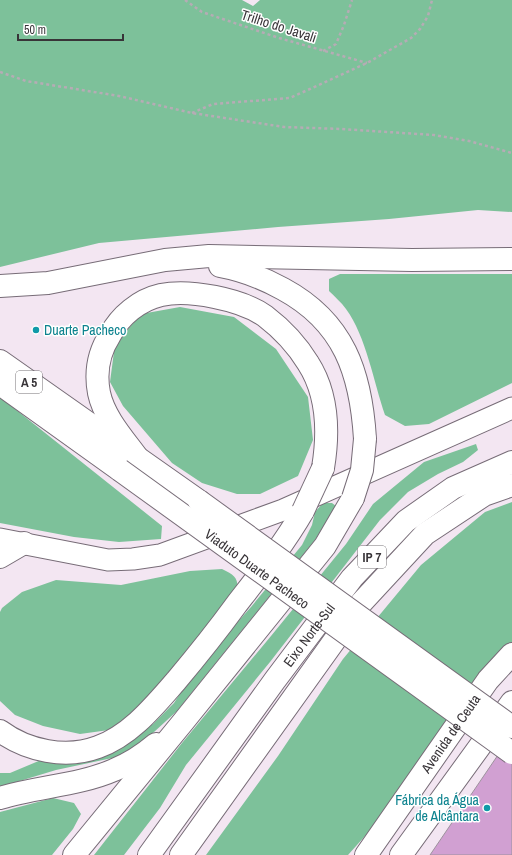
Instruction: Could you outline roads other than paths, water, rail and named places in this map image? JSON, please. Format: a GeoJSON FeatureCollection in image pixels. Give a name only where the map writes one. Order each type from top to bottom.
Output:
{"type":"FeatureCollection","features":[{"type":"Feature","properties":{"kind":"highway"},"geometry":{"type":"LineString","coordinates":[[0,286],[48,283],[137,265],[209,256],[512,259]]}},
{"type":"Feature","properties":{"kind":"highway"},"geometry":{"type":"LineString","coordinates":[[74,855],[325,546],[353,498],[362,470],[365,439],[364,418],[358,384],[343,345],[334,330],[324,318],[308,304],[272,283],[234,268],[194,264],[137,265]]}},
{"type":"Feature","properties":{"kind":"highway"},"geometry":{"type":"LineString","coordinates":[[0,732],[23,745],[39,750],[78,752],[97,748],[116,739],[142,718],[191,663],[285,541],[303,511],[322,468],[327,434],[326,415],[323,396],[308,363],[296,346],[281,330],[264,316],[244,305],[223,299],[182,293],[160,295],[127,312],[114,327],[105,343],[99,358],[97,374],[99,393],[104,408],[137,466]]}},
{"type":"Feature","properties":{"kind":"highway","name":"Viaduto Duarte Pacheco"},"geometry":{"type":"LineString","coordinates":[[0,361],[58,403],[137,466],[512,753]]}},
{"type":"Feature","properties":{"kind":"highway","name":"Viaduto Duarte Pacheco"},"geometry":{"type":"LineString","coordinates":[[1,384],[137,466],[512,727]]}},
{"type":"Feature","properties":{"kind":"highway","name":"Eixo Norte-Sul"},"geometry":{"type":"LineString","coordinates":[[149,855],[270,687],[352,578],[406,521],[453,488],[512,462]]}},
{"type":"Feature","properties":{"kind":"highway","name":"Eixo Norte-Sul"},"geometry":{"type":"LineString","coordinates":[[181,855],[367,596],[425,534],[484,495],[512,485]]}},
{"type":"Feature","properties":{"kind":"highway"},"geometry":{"type":"LineString","coordinates":[[0,556],[24,543]]}},
{"type":"Feature","properties":{"kind":"highway","name":"Avenida de Ceuta"},"geometry":{"type":"LineString","coordinates":[[366,855],[488,680],[512,654]]}},
{"type":"Feature","properties":{"kind":"highway"},"geometry":{"type":"LineString","coordinates":[[401,855],[512,702]]}},
{"type":"Feature","properties":{"kind":"highway"},"geometry":{"type":"LineString","coordinates":[[0,798],[94,777],[114,770],[143,754],[183,722]]}},
{"type":"Feature","properties":{"kind":"main road"},"geometry":{"type":"LineString","coordinates":[[0,539],[108,560],[133,559],[160,555],[283,510],[512,408]]}},
{"type":"Feature","properties":{"kind":"place","name":"Duarte Pacheco"},"geometry":{"type":"Point","coordinates":[36,330]}},
{"type":"Feature","properties":{"kind":"place","name":"Fábrica da Água de Alcântara"},"geometry":{"type":"Point","coordinates":[487,808]}}]}
